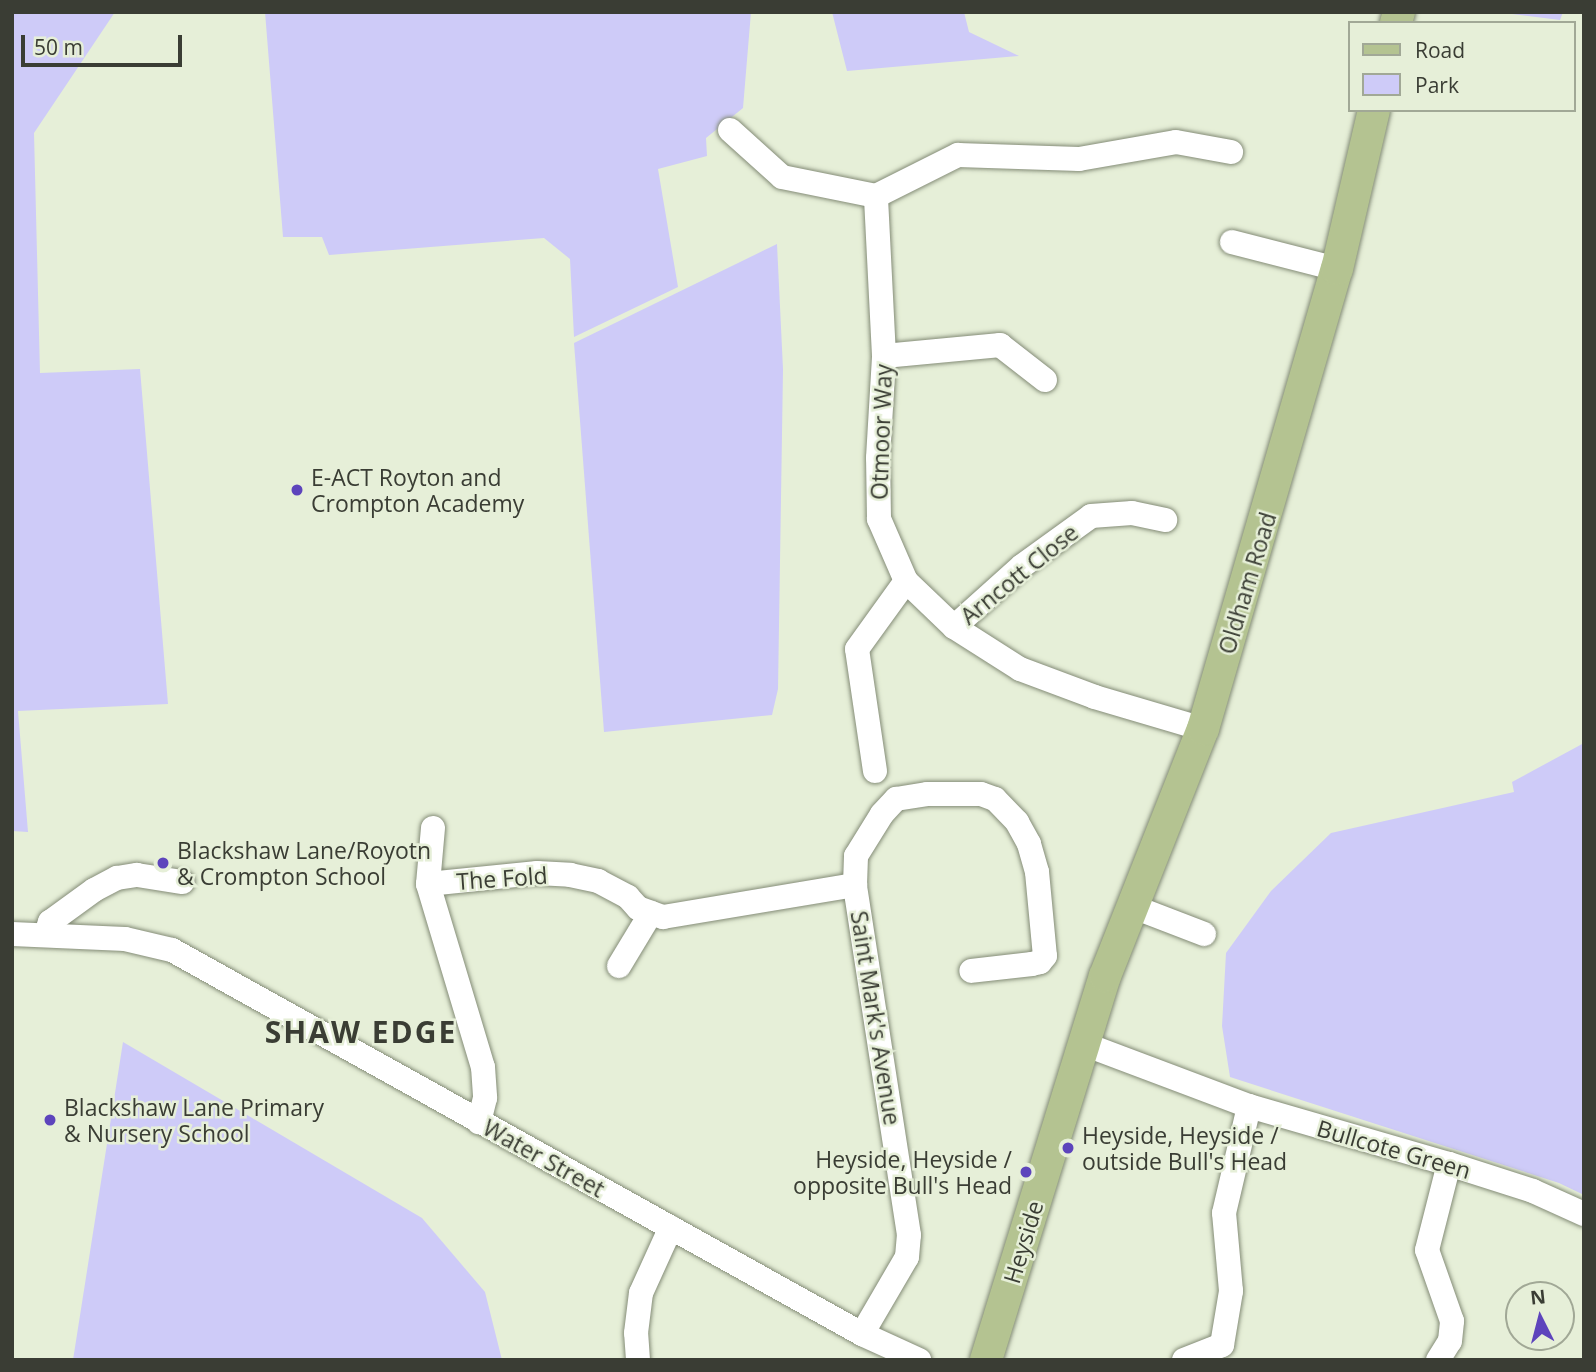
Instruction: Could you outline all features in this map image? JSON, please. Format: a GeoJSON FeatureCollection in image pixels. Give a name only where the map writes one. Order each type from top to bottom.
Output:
{"type":"FeatureCollection","features":[{"type":"Feature","properties":{"kind":"main road","name":"Oldham Road"},"geometry":{"type":"LineString","coordinates":[[1084,1044],[1105,976],[1203,729],[1337,268],[1374,112]]}},
{"type":"Feature","properties":{"kind":"main road","name":"Heyside"},"geometry":{"type":"LineString","coordinates":[[986,1360],[1084,1044]]}},
{"type":"Feature","properties":{"kind":"street"},"geometry":{"type":"LineString","coordinates":[[730,130],[782,177],[876,196],[958,155],[1079,159],[1176,142],[1231,152]]}},
{"type":"Feature","properties":{"kind":"street","name":"Otmoor Way"},"geometry":{"type":"LineString","coordinates":[[876,196],[884,356],[878,458],[879,519],[906,581],[954,627],[1020,669],[1095,697],[1203,729]]}},
{"type":"Feature","properties":{"kind":"street"},"geometry":{"type":"LineString","coordinates":[[1232,242],[1337,268]]}},
{"type":"Feature","properties":{"kind":"street"},"geometry":{"type":"LineString","coordinates":[[884,356],[1000,345],[1045,380]]}},
{"type":"Feature","properties":{"kind":"street","name":"Arncott Close"},"geometry":{"type":"LineString","coordinates":[[954,627],[1022,566],[1091,516],[1132,513],[1165,520]]}},
{"type":"Feature","properties":{"kind":"street"},"geometry":{"type":"LineString","coordinates":[[875,771],[857,649],[906,581]]}},
{"type":"Feature","properties":{"kind":"street","name":"Saint Mark's Avenue"},"geometry":{"type":"LineString","coordinates":[[862,1334],[907,1257],[909,1235],[855,885],[856,856],[882,814],[896,799],[967,792],[995,799],[1017,822],[1029,844],[1037,872],[1045,956],[1040,962],[1032,964],[971,971]]}},
{"type":"Feature","properties":{"kind":"street","name":"The Fold"},"geometry":{"type":"LineString","coordinates":[[433,828],[428,884],[537,873],[570,875],[598,881],[628,897],[638,908],[657,915]]}},
{"type":"Feature","properties":{"kind":"street"},"geometry":{"type":"LineString","coordinates":[[46,934],[50,922],[94,890],[117,878],[136,875],[182,882]]}},
{"type":"Feature","properties":{"kind":"street"},"geometry":{"type":"LineString","coordinates":[[428,884],[483,1066],[485,1098],[479,1122]]}},
{"type":"Feature","properties":{"kind":"street"},"geometry":{"type":"LineString","coordinates":[[619,967],[657,915],[855,885]]}},
{"type":"Feature","properties":{"kind":"street"},"geometry":{"type":"LineString","coordinates":[[1134,907],[1204,934]]}},
{"type":"Feature","properties":{"kind":"street","name":"Water Street"},"geometry":{"type":"LineString","coordinates":[[12,934],[125,939],[172,950],[862,1334],[919,1360]]}},
{"type":"Feature","properties":{"kind":"street","name":"Bullcote Green"},"geometry":{"type":"LineString","coordinates":[[1084,1044],[1249,1106],[1450,1164],[1533,1191],[1584,1214]]}},
{"type":"Feature","properties":{"kind":"street"},"geometry":{"type":"LineString","coordinates":[[1184,1360],[1227,1352],[1231,1291],[1224,1213],[1249,1106]]}},
{"type":"Feature","properties":{"kind":"street"},"geometry":{"type":"LineString","coordinates":[[1438,1360],[1450,1340],[1452,1321],[1427,1250],[1450,1164]]}},
{"type":"Feature","properties":{"kind":"street"},"geometry":{"type":"LineString","coordinates":[[638,1360],[636,1333],[640,1293],[671,1227]]}},
{"type":"Feature","properties":{"kind":"green space"},"geometry":{"type":"Polygon","coordinates":[[[12,12],[115,12],[34,133],[40,373],[140,369],[168,704],[18,711],[28,832],[12,831],[12,12]]]}},
{"type":"Feature","properties":{"kind":"green space"},"geometry":{"type":"Polygon","coordinates":[[[265,12],[751,12],[743,108],[706,138],[707,156],[658,169],[678,287],[574,337],[570,259],[544,238],[329,255],[322,237],[283,237],[265,12]]]}},
{"type":"Feature","properties":{"kind":"green space"},"geometry":{"type":"Polygon","coordinates":[[[832,12],[964,12],[969,32],[1019,56],[847,71],[832,12]]]}},
{"type":"Feature","properties":{"kind":"green space"},"geometry":{"type":"Polygon","coordinates":[[[1496,12],[1563,12],[1560,20],[1496,12]]]}},
{"type":"Feature","properties":{"kind":"green space"},"geometry":{"type":"Polygon","coordinates":[[[777,244],[783,369],[778,689],[772,715],[604,732],[574,343],[777,244]]]}},
{"type":"Feature","properties":{"kind":"green space"},"geometry":{"type":"Polygon","coordinates":[[[1584,743],[1584,1195],[1559,1183],[1230,1077],[1222,1026],[1226,953],[1271,891],[1331,833],[1514,792],[1512,782],[1584,743]]]}},
{"type":"Feature","properties":{"kind":"green space"},"geometry":{"type":"Polygon","coordinates":[[[123,1042],[422,1218],[485,1292],[502,1360],[73,1360],[123,1042]]]}},
{"type":"Feature","properties":{"kind":"place","name":"E-ACT Royton and Crompton Academy"},"geometry":{"type":"Point","coordinates":[297,490]}},
{"type":"Feature","properties":{"kind":"place","name":"Blackshaw Lane/Royotn & Crompton School"},"geometry":{"type":"Point","coordinates":[163,863]}},
{"type":"Feature","properties":{"kind":"place","name":"Blackshaw Lane Primary & Nursery School"},"geometry":{"type":"Point","coordinates":[50,1120]}},
{"type":"Feature","properties":{"kind":"place","name":"Heyside, Heyside / outside Bull's Head"},"geometry":{"type":"Point","coordinates":[1068,1148]}},
{"type":"Feature","properties":{"kind":"place","name":"Heyside, Heyside / opposite Bull's Head"},"geometry":{"type":"Point","coordinates":[1026,1172]}},
{"type":"Feature","properties":{"kind":"district","name":"SHAW EDGE"},"geometry":{"type":"Point","coordinates":[361,1032]}}]}
